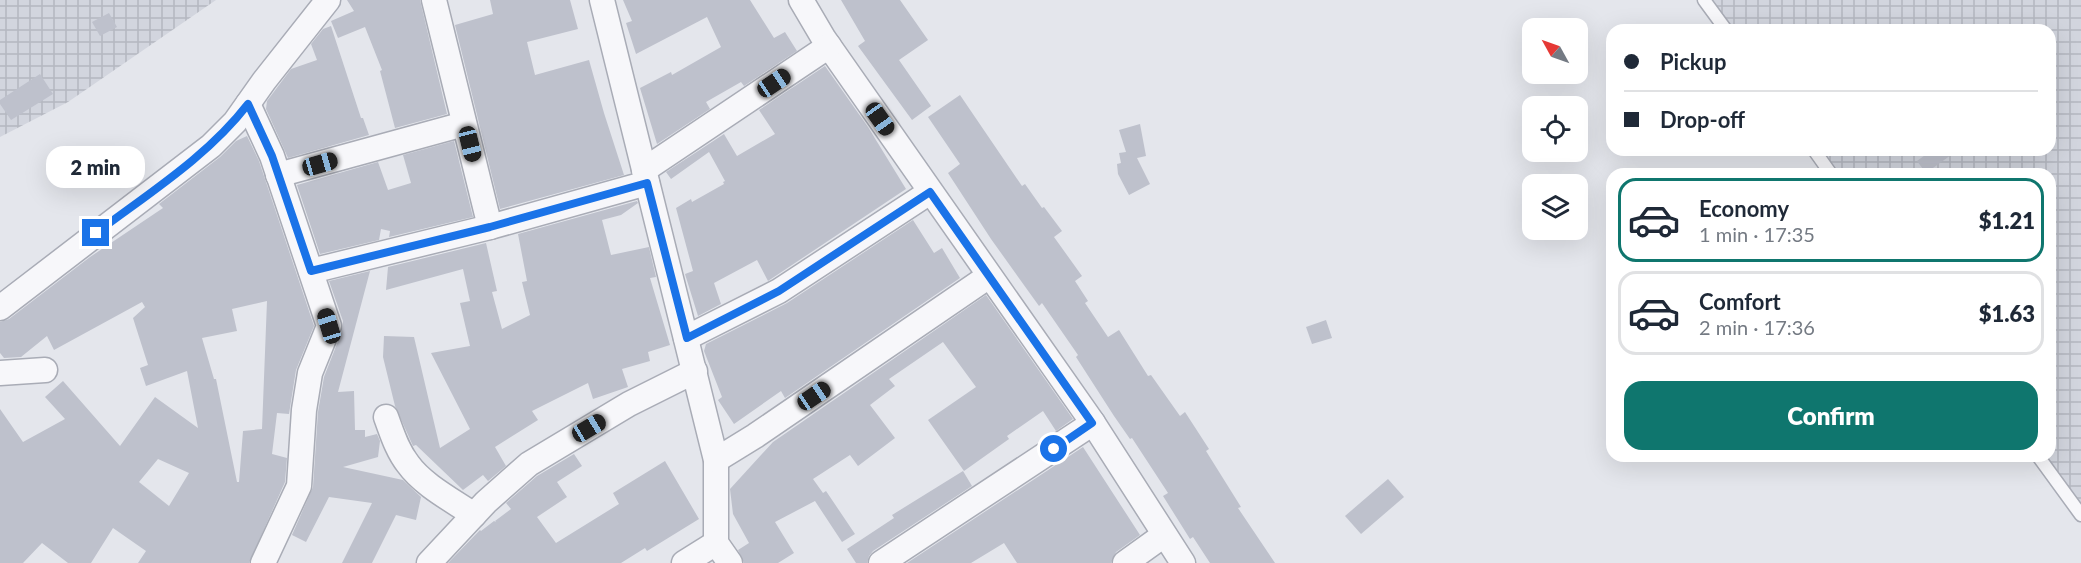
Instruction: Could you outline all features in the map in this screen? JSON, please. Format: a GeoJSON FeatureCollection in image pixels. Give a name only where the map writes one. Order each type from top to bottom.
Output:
{"type":"FeatureCollection","features":[{"type":"Feature","properties":{"kind":"street"},"geometry":{"type":"LineString","coordinates":[[0,308],[211,146],[235,122],[328,0]]}},
{"type":"Feature","properties":{"kind":"street"},"geometry":{"type":"LineString","coordinates":[[434,0],[490,227]]}},
{"type":"Feature","properties":{"kind":"street"},"geometry":{"type":"LineString","coordinates":[[602,0],[716,460],[716,543],[730,563]]}},
{"type":"Feature","properties":{"kind":"street"},"geometry":{"type":"LineString","coordinates":[[801,0],[930,192],[1092,423],[1183,563]]}},
{"type":"Feature","properties":{"kind":"street"},"geometry":{"type":"LineString","coordinates":[[311,271],[490,227],[645,177],[830,46]]}},
{"type":"Feature","properties":{"kind":"street"},"geometry":{"type":"LineString","coordinates":[[248,104],[272,156],[329,326],[310,373],[304,410],[300,486],[263,563]]}},
{"type":"Feature","properties":{"kind":"street"},"geometry":{"type":"LineString","coordinates":[[278,175],[464,124]]}},
{"type":"Feature","properties":{"kind":"street"},"geometry":{"type":"LineString","coordinates":[[687,338],[779,291],[930,192]]}},
{"type":"Feature","properties":{"kind":"street"},"geometry":{"type":"LineString","coordinates":[[716,460],[755,436],[989,276]]}},
{"type":"Feature","properties":{"kind":"street"},"geometry":{"type":"LineString","coordinates":[[0,373],[45,370]]}},
{"type":"Feature","properties":{"kind":"street"},"geometry":{"type":"LineString","coordinates":[[429,563],[474,515],[529,464],[629,404],[695,371]]}},
{"type":"Feature","properties":{"kind":"street"},"geometry":{"type":"LineString","coordinates":[[386,417],[395,442],[408,465],[428,484],[474,515]]}},
{"type":"Feature","properties":{"kind":"street"},"geometry":{"type":"LineString","coordinates":[[880,563],[1092,423]]}},
{"type":"Feature","properties":{"kind":"street"},"geometry":{"type":"LineString","coordinates":[[1125,563],[1164,535]]}},
{"type":"Feature","properties":{"kind":"street"},"geometry":{"type":"LineString","coordinates":[[684,563],[716,543]]}},
{"type":"Feature","properties":{"kind":"lane"},"geometry":{"type":"LineString","coordinates":[[1704,0],[1722,24]]}},
{"type":"Feature","properties":{"kind":"lane"},"geometry":{"type":"LineString","coordinates":[[2042,462],[2081,515]]}},
{"type":"Feature","properties":{"kind":"shaded area"},"geometry":{"type":"Polygon","coordinates":[[[0,0],[216,0],[68,102],[0,137],[0,0]]]}},
{"type":"Feature","properties":{"kind":"shaded area"},"geometry":{"type":"Polygon","coordinates":[[[1705,0],[2081,0],[2081,513],[2043,462],[2056,462],[2056,168],[1824,168],[1814,156],[2056,156],[2056,24],[1717,24],[1705,0]]]}},
{"type":"Feature","properties":{"kind":"building"},"geometry":{"type":"Polygon","coordinates":[[[347,0],[420,0],[447,114],[395,128],[380,71],[382,70],[365,27],[338,38],[331,21],[354,11],[347,0]]]}},
{"type":"Feature","properties":{"kind":"building"},"geometry":{"type":"Polygon","coordinates":[[[490,0],[570,0],[578,29],[527,42],[535,75],[589,60],[624,175],[500,209],[455,25],[493,14],[490,0]]]}},
{"type":"Feature","properties":{"kind":"building"},"geometry":{"type":"Polygon","coordinates":[[[623,0],[750,0],[774,38],[785,32],[797,51],[744,86],[741,82],[706,102],[710,109],[657,144],[640,88],[671,72],[672,75],[721,47],[707,17],[636,54],[626,23],[632,21],[623,0]]]}},
{"type":"Feature","properties":{"kind":"building"},"geometry":{"type":"Polygon","coordinates":[[[841,0],[900,0],[928,40],[899,60],[931,106],[912,120],[858,46],[865,41],[841,0]]]}},
{"type":"Feature","properties":{"kind":"building"},"geometry":{"type":"Polygon","coordinates":[[[109,13],[117,27],[100,36],[92,22],[109,13]]]}},
{"type":"Feature","properties":{"kind":"building"},"geometry":{"type":"Polygon","coordinates":[[[331,26],[361,118],[363,118],[369,135],[288,158],[266,109],[267,101],[291,69],[317,60],[311,44],[323,29],[331,26]]]}},
{"type":"Feature","properties":{"kind":"building"},"geometry":{"type":"Polygon","coordinates":[[[825,66],[868,127],[906,189],[768,281],[757,260],[714,283],[721,304],[698,316],[685,274],[693,271],[676,208],[691,199],[692,202],[724,184],[725,181],[709,152],[671,179],[666,172],[724,134],[737,156],[775,134],[759,110],[825,66]]]}},
{"type":"Feature","properties":{"kind":"building"},"geometry":{"type":"Polygon","coordinates":[[[40,74],[53,94],[11,120],[0,104],[0,100],[40,74]]]}},
{"type":"Feature","properties":{"kind":"building"},"geometry":{"type":"Polygon","coordinates":[[[960,95],[1022,186],[1025,184],[1062,231],[1054,237],[1082,276],[1075,281],[1088,301],[1085,303],[1108,337],[1119,330],[1148,376],[1151,375],[1180,416],[1185,412],[1209,449],[1206,451],[1241,507],[1238,508],[1275,563],[1210,563],[1193,537],[1190,539],[1163,496],[1168,493],[1132,438],[1130,439],[1114,416],[1076,357],[1078,355],[1042,303],[1039,306],[991,239],[948,173],[960,164],[928,117],[960,95]]]}},
{"type":"Feature","properties":{"kind":"building"},"geometry":{"type":"Polygon","coordinates":[[[1140,124],[1146,156],[1137,158],[1150,184],[1129,195],[1118,174],[1117,164],[1121,163],[1119,153],[1126,152],[1119,130],[1140,124]]]}},
{"type":"Feature","properties":{"kind":"building"},"geometry":{"type":"Polygon","coordinates":[[[247,136],[259,161],[314,326],[296,370],[289,414],[277,413],[272,454],[287,458],[285,482],[249,563],[138,563],[146,551],[113,528],[91,563],[68,563],[42,543],[23,563],[0,563],[0,409],[23,442],[65,419],[45,397],[63,381],[120,446],[155,397],[198,428],[187,371],[146,386],[140,368],[148,365],[133,318],[145,307],[142,302],[54,350],[47,336],[21,357],[4,358],[0,353],[0,322],[9,319],[90,257],[163,208],[159,204],[220,157],[236,141],[247,136]],[[267,301],[232,309],[237,331],[202,338],[214,379],[216,379],[237,482],[239,482],[243,431],[262,429],[267,301]],[[158,459],[139,482],[169,506],[189,473],[158,459]]]}},
{"type":"Feature","properties":{"kind":"building"},"geometry":{"type":"Polygon","coordinates":[[[454,141],[473,217],[389,237],[390,231],[381,229],[379,240],[320,254],[297,185],[378,162],[388,190],[411,183],[403,155],[454,141]]]}},
{"type":"Feature","properties":{"kind":"building"},"geometry":{"type":"Polygon","coordinates":[[[1924,156],[1950,156],[1933,168],[1922,168],[1917,161],[1924,156]]]}},
{"type":"Feature","properties":{"kind":"building"},"geometry":{"type":"Polygon","coordinates":[[[637,201],[638,203],[621,215],[602,220],[611,255],[649,247],[656,277],[650,278],[670,345],[648,352],[650,361],[622,369],[628,387],[593,399],[588,383],[532,411],[538,420],[495,447],[506,466],[488,481],[483,475],[463,490],[416,445],[413,446],[395,406],[383,357],[384,336],[414,337],[440,448],[470,429],[431,353],[470,346],[460,303],[470,301],[463,269],[386,290],[388,267],[486,243],[497,291],[492,292],[502,329],[530,315],[522,282],[527,281],[518,234],[637,201]]]}},
{"type":"Feature","properties":{"kind":"building"},"geometry":{"type":"Polygon","coordinates":[[[913,220],[934,253],[942,248],[960,278],[785,398],[781,391],[734,424],[718,400],[722,397],[704,351],[706,344],[787,303],[913,220]]]}},
{"type":"Feature","properties":{"kind":"building"},"geometry":{"type":"Polygon","coordinates":[[[370,271],[338,392],[354,391],[355,430],[365,430],[365,437],[377,434],[380,441],[378,457],[343,467],[403,480],[421,497],[416,520],[396,515],[372,563],[342,563],[372,503],[329,497],[306,542],[292,535],[313,487],[318,412],[324,377],[342,331],[343,321],[329,281],[370,271]]]}},
{"type":"Feature","properties":{"kind":"building"},"geometry":{"type":"Polygon","coordinates":[[[986,295],[1073,419],[1056,431],[1043,411],[1007,436],[1009,439],[964,471],[928,420],[976,387],[943,342],[889,379],[895,386],[870,405],[895,438],[858,466],[850,455],[813,479],[823,493],[826,491],[855,534],[842,542],[815,501],[775,522],[794,553],[778,563],[744,563],[738,550],[749,543],[733,514],[730,489],[773,442],[986,295]]]}},
{"type":"Feature","properties":{"kind":"building"},"geometry":{"type":"Polygon","coordinates":[[[1326,320],[1332,338],[1312,344],[1306,327],[1326,320]]]}},
{"type":"Feature","properties":{"kind":"building"},"geometry":{"type":"Polygon","coordinates":[[[1083,447],[1140,535],[1116,552],[1111,563],[1017,563],[1004,543],[971,563],[907,563],[1083,447]]]}},
{"type":"Feature","properties":{"kind":"building"},"geometry":{"type":"Polygon","coordinates":[[[574,454],[582,466],[557,482],[567,497],[537,517],[556,543],[619,504],[613,493],[665,461],[699,519],[647,551],[645,548],[621,563],[448,563],[480,530],[496,522],[511,509],[506,503],[537,476],[574,454]]]}},
{"type":"Feature","properties":{"kind":"building"},"geometry":{"type":"Polygon","coordinates":[[[963,471],[972,486],[873,551],[867,563],[856,563],[847,549],[894,518],[892,515],[963,471]]]}},
{"type":"Feature","properties":{"kind":"building"},"geometry":{"type":"Polygon","coordinates":[[[1388,479],[1404,497],[1361,534],[1345,516],[1388,479]]]}},
{"type":"Feature","properties":{"kind":"route"},"geometry":{"type":"LineString","coordinates":[[96,233],[211,146],[235,122],[248,104],[272,156],[311,271],[490,227],[647,183],[687,338],[779,291],[930,192],[1092,423],[1054,449]]}}]}
